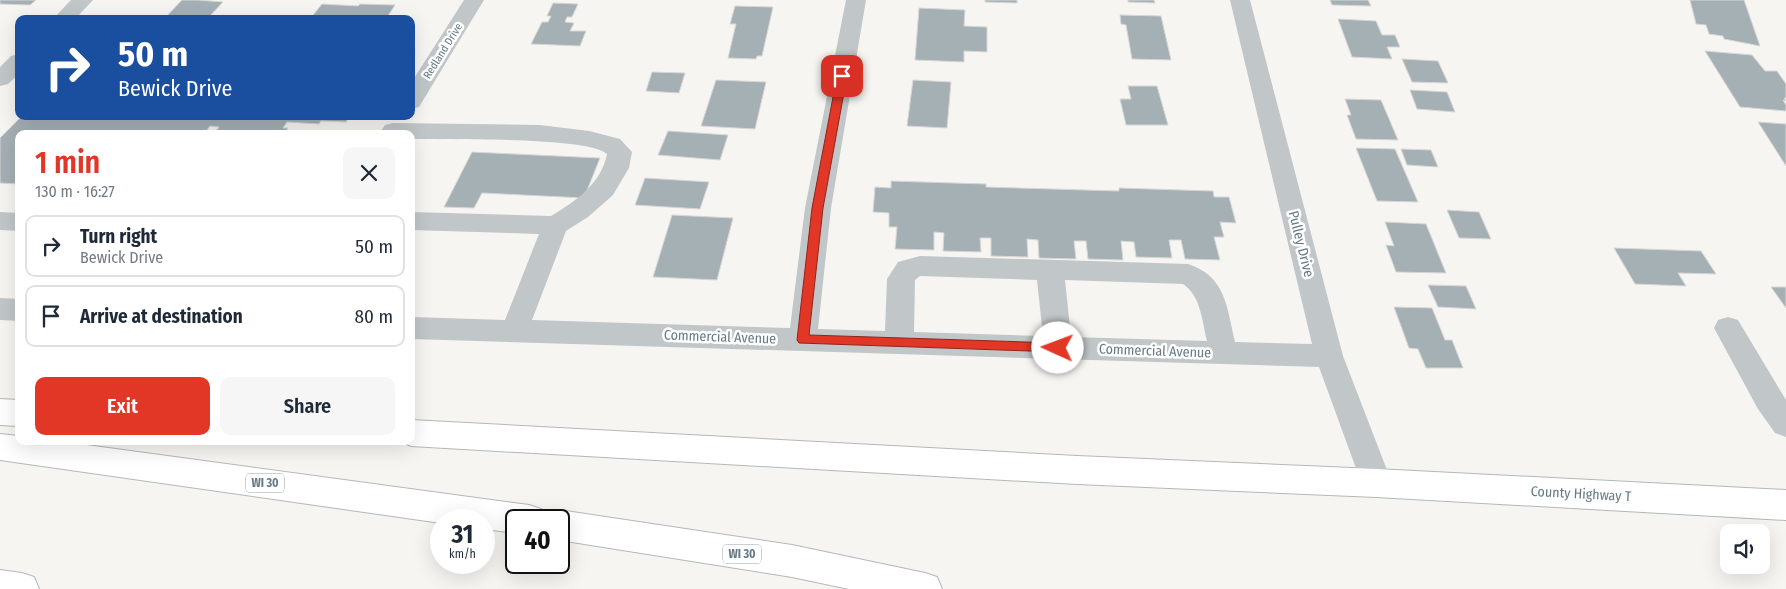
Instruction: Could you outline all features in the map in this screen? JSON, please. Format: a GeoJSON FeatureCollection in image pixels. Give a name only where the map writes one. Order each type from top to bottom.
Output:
{"type":"FeatureCollection","features":[{"type":"Feature","properties":{"kind":"main road"},"geometry":{"type":"LineString","coordinates":[[0,412],[15,413]]}},
{"type":"Feature","properties":{"kind":"main road","name":"County Highway T"},"geometry":{"type":"LineString","coordinates":[[415,433],[1067,469],[1786,505]]}},
{"type":"Feature","properties":{"kind":"main road","name":"WI 30"},"geometry":{"type":"LineString","coordinates":[[0,447],[505,517]]}},
{"type":"Feature","properties":{"kind":"main road","name":"WI 30"},"geometry":{"type":"LineString","coordinates":[[570,527],[792,562],[925,589]]}},
{"type":"Feature","properties":{"kind":"main road"},"geometry":{"type":"LineString","coordinates":[[0,586],[22,589]]}},
{"type":"Feature","properties":{"kind":"street"},"geometry":{"type":"LineString","coordinates":[[67,15],[83,0]]}},
{"type":"Feature","properties":{"kind":"street","name":"Redland Drive"},"geometry":{"type":"LineString","coordinates":[[415,96],[474,0]]}},
{"type":"Feature","properties":{"kind":"street"},"geometry":{"type":"LineString","coordinates":[[803,340],[818,208],[856,0]]}},
{"type":"Feature","properties":{"kind":"street","name":"Pulley Drive"},"geometry":{"type":"LineString","coordinates":[[1240,0],[1330,356],[1376,483]]}},
{"type":"Feature","properties":{"kind":"street"},"geometry":{"type":"LineString","coordinates":[[0,79],[15,65]]}},
{"type":"Feature","properties":{"kind":"street"},"geometry":{"type":"LineString","coordinates":[[396,127],[540,133],[589,139],[612,145],[620,152],[618,168],[604,189],[579,211],[555,225],[415,221]]}},
{"type":"Feature","properties":{"kind":"street"},"geometry":{"type":"LineString","coordinates":[[0,221],[15,222]]}},
{"type":"Feature","properties":{"kind":"street"},"geometry":{"type":"LineString","coordinates":[[514,332],[555,225]]}},
{"type":"Feature","properties":{"kind":"street"},"geometry":{"type":"LineString","coordinates":[[900,343],[901,279],[908,269],[920,266],[1188,274],[1201,282],[1209,293],[1224,353]]}},
{"type":"Feature","properties":{"kind":"street"},"geometry":{"type":"LineString","coordinates":[[1050,270],[1058,348]]}},
{"type":"Feature","properties":{"kind":"street"},"geometry":{"type":"LineString","coordinates":[[0,309],[15,310]]}},
{"type":"Feature","properties":{"kind":"street","name":"Commercial Avenue"},"geometry":{"type":"LineString","coordinates":[[415,328],[1330,356]]}},
{"type":"Feature","properties":{"kind":"street"},"geometry":{"type":"LineString","coordinates":[[1728,328],[1769,400],[1786,424]]}},
{"type":"Feature","properties":{"kind":"building"},"geometry":{"type":"Polygon","coordinates":[[[0,0],[36,0],[30,5],[0,4],[0,0]]]}},
{"type":"Feature","properties":{"kind":"building"},"geometry":{"type":"Polygon","coordinates":[[[182,0],[223,2],[211,15],[168,15],[182,0]]]}},
{"type":"Feature","properties":{"kind":"building"},"geometry":{"type":"Polygon","coordinates":[[[985,0],[1017,0],[1017,3],[985,2],[985,0]]]}},
{"type":"Feature","properties":{"kind":"building"},"geometry":{"type":"Polygon","coordinates":[[[1128,0],[1154,0],[1155,3],[1128,2],[1128,0]]]}},
{"type":"Feature","properties":{"kind":"building"},"geometry":{"type":"Polygon","coordinates":[[[1330,0],[1368,0],[1371,6],[1332,5],[1330,0]]]}},
{"type":"Feature","properties":{"kind":"building"},"geometry":{"type":"Polygon","coordinates":[[[1690,0],[1744,0],[1760,46],[1709,34],[1706,25],[1696,24],[1690,0]]]}},
{"type":"Feature","properties":{"kind":"building"},"geometry":{"type":"Polygon","coordinates":[[[553,3],[578,4],[572,17],[567,17],[565,22],[574,23],[570,31],[586,31],[580,46],[531,44],[542,22],[548,22],[551,16],[547,16],[553,3]]]}},
{"type":"Feature","properties":{"kind":"building"},"geometry":{"type":"Polygon","coordinates":[[[322,4],[358,6],[360,4],[395,5],[389,15],[313,15],[322,4]]]}},
{"type":"Feature","properties":{"kind":"building"},"geometry":{"type":"Polygon","coordinates":[[[735,6],[773,7],[762,56],[757,56],[756,59],[728,58],[736,24],[730,24],[735,6]]]}},
{"type":"Feature","properties":{"kind":"building"},"geometry":{"type":"Polygon","coordinates":[[[919,8],[965,10],[964,26],[987,27],[987,52],[964,51],[964,62],[915,60],[919,8]]]}},
{"type":"Feature","properties":{"kind":"building"},"geometry":{"type":"Polygon","coordinates":[[[1120,15],[1161,16],[1171,60],[1132,59],[1126,25],[1121,24],[1120,15]]]}},
{"type":"Feature","properties":{"kind":"building"},"geometry":{"type":"Polygon","coordinates":[[[1338,19],[1376,21],[1382,35],[1395,35],[1400,47],[1387,47],[1392,59],[1352,57],[1338,19]]]}},
{"type":"Feature","properties":{"kind":"building"},"geometry":{"type":"Polygon","coordinates":[[[1705,51],[1752,55],[1765,71],[1777,71],[1786,84],[1786,98],[1784,98],[1786,101],[1783,100],[1786,105],[1786,111],[1740,107],[1705,51]]]}},
{"type":"Feature","properties":{"kind":"building"},"geometry":{"type":"Polygon","coordinates":[[[1402,59],[1438,61],[1448,83],[1412,82],[1402,59]]]}},
{"type":"Feature","properties":{"kind":"building"},"geometry":{"type":"Polygon","coordinates":[[[652,72],[685,73],[679,93],[646,91],[652,72]]]}},
{"type":"Feature","properties":{"kind":"building"},"geometry":{"type":"Polygon","coordinates":[[[716,80],[766,82],[755,129],[701,126],[716,80]]]}},
{"type":"Feature","properties":{"kind":"building"},"geometry":{"type":"Polygon","coordinates":[[[913,80],[951,82],[947,128],[907,126],[913,80]]]}},
{"type":"Feature","properties":{"kind":"building"},"geometry":{"type":"Polygon","coordinates":[[[1128,86],[1157,86],[1168,125],[1126,125],[1120,99],[1131,99],[1128,86]]]}},
{"type":"Feature","properties":{"kind":"building"},"geometry":{"type":"Polygon","coordinates":[[[1410,90],[1447,92],[1455,112],[1417,109],[1410,90]]]}},
{"type":"Feature","properties":{"kind":"building"},"geometry":{"type":"Polygon","coordinates":[[[1345,99],[1381,100],[1398,140],[1356,139],[1347,115],[1351,115],[1345,99]]]}},
{"type":"Feature","properties":{"kind":"building"},"geometry":{"type":"Polygon","coordinates":[[[18,120],[347,120],[346,122],[321,121],[319,124],[287,122],[283,128],[288,128],[287,130],[217,130],[219,127],[210,126],[207,130],[15,130],[15,184],[0,183],[0,138],[18,120]]]}},
{"type":"Feature","properties":{"kind":"building"},"geometry":{"type":"Polygon","coordinates":[[[1758,122],[1786,124],[1786,166],[1758,122]]]}},
{"type":"Feature","properties":{"kind":"building"},"geometry":{"type":"Polygon","coordinates":[[[668,131],[728,135],[720,160],[658,155],[668,131]]]}},
{"type":"Feature","properties":{"kind":"building"},"geometry":{"type":"Polygon","coordinates":[[[1356,148],[1395,149],[1418,202],[1377,201],[1356,148]]]}},
{"type":"Feature","properties":{"kind":"building"},"geometry":{"type":"Polygon","coordinates":[[[1401,149],[1431,150],[1438,167],[1407,165],[1401,149]]]}},
{"type":"Feature","properties":{"kind":"building"},"geometry":{"type":"Polygon","coordinates":[[[472,152],[600,158],[584,198],[482,193],[474,208],[444,207],[472,152]]]}},
{"type":"Feature","properties":{"kind":"building"},"geometry":{"type":"Polygon","coordinates":[[[645,178],[709,182],[700,209],[635,205],[645,178]]]}},
{"type":"Feature","properties":{"kind":"building"},"geometry":{"type":"Polygon","coordinates":[[[891,181],[986,184],[986,187],[1119,191],[1119,188],[1213,191],[1214,197],[1229,197],[1236,223],[1220,222],[1224,237],[1214,237],[1220,260],[1185,259],[1181,240],[1169,240],[1172,258],[1136,257],[1134,242],[1121,241],[1123,260],[1088,259],[1086,241],[1074,241],[1076,259],[1039,258],[1038,240],[1027,239],[1028,257],[991,256],[991,238],[980,238],[981,252],[943,251],[944,233],[934,232],[934,250],[895,249],[897,227],[889,227],[889,213],[873,212],[875,187],[891,188],[891,181]]]}},
{"type":"Feature","properties":{"kind":"building"},"geometry":{"type":"Polygon","coordinates":[[[1447,210],[1479,212],[1491,239],[1459,238],[1447,210]]]}},
{"type":"Feature","properties":{"kind":"building"},"geometry":{"type":"Polygon","coordinates":[[[672,215],[733,218],[717,280],[653,277],[672,215]]]}},
{"type":"Feature","properties":{"kind":"building"},"geometry":{"type":"Polygon","coordinates":[[[1385,222],[1426,224],[1446,273],[1396,272],[1386,245],[1394,246],[1385,222]]]}},
{"type":"Feature","properties":{"kind":"building"},"geometry":{"type":"Polygon","coordinates":[[[1614,248],[1701,251],[1716,274],[1678,273],[1686,286],[1635,284],[1614,248]]]}},
{"type":"Feature","properties":{"kind":"building"},"geometry":{"type":"Polygon","coordinates":[[[1428,285],[1466,286],[1476,309],[1438,307],[1428,285]]]}},
{"type":"Feature","properties":{"kind":"building"},"geometry":{"type":"Polygon","coordinates":[[[1771,287],[1786,287],[1786,308],[1771,287]]]}},
{"type":"Feature","properties":{"kind":"building"},"geometry":{"type":"Polygon","coordinates":[[[1394,307],[1432,308],[1445,340],[1452,340],[1463,368],[1426,368],[1418,349],[1409,348],[1394,307]]]}},
{"type":"Feature","properties":{"kind":"route"},"geometry":{"type":"LineString","coordinates":[[842,76],[818,208],[803,340],[1058,348]]}}]}
